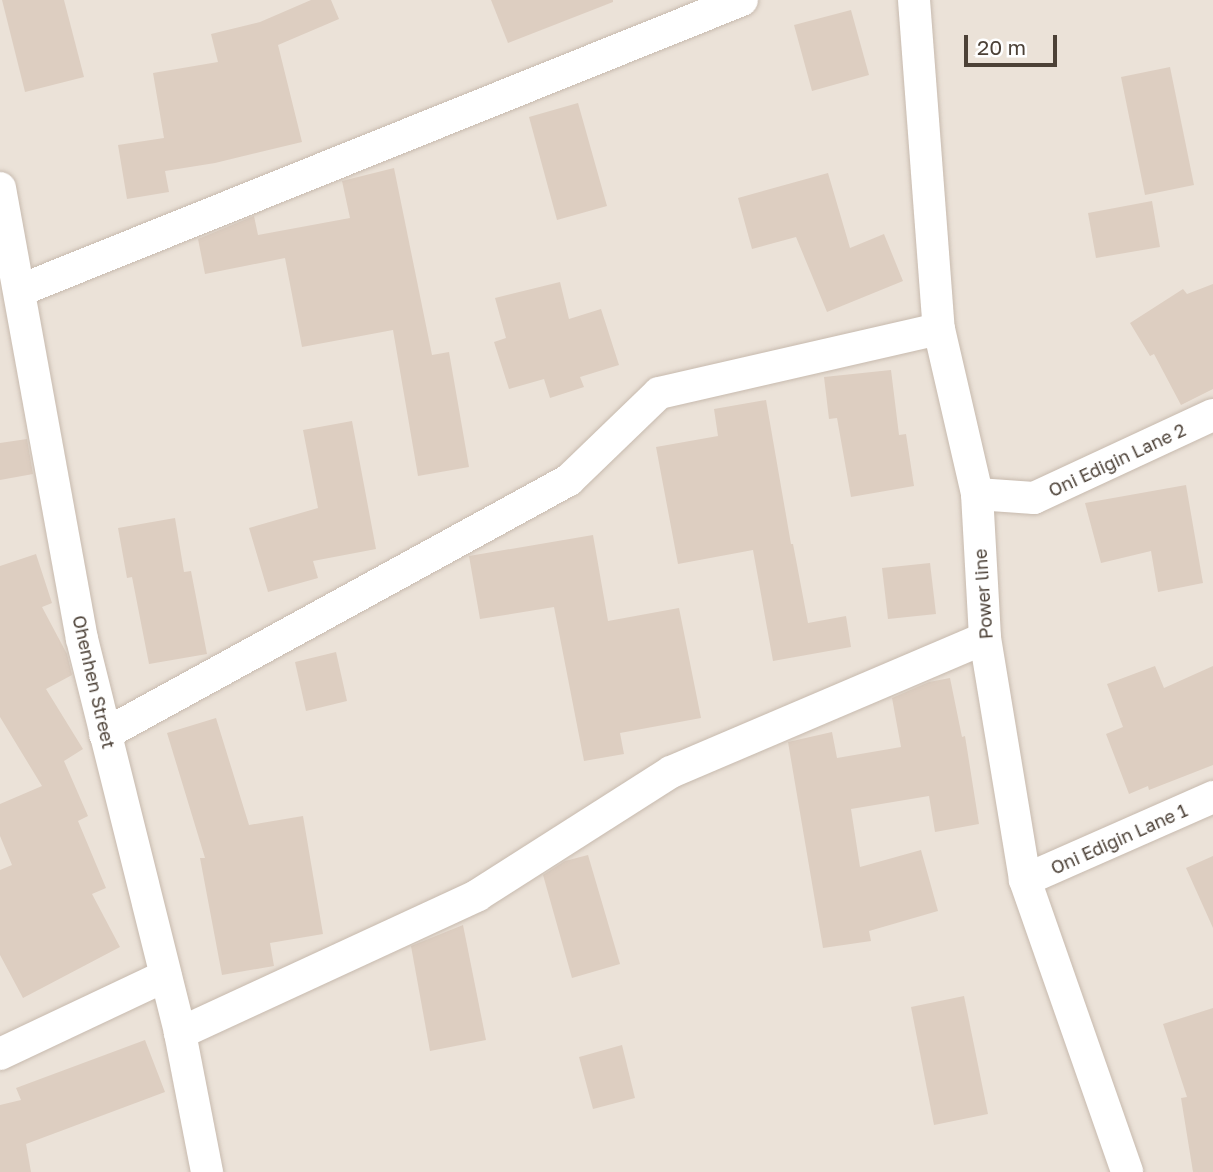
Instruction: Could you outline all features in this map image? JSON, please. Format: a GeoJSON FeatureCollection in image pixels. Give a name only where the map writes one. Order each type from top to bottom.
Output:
{"type":"FeatureCollection","features":[{"type":"Feature","properties":{"kind":"street"},"geometry":{"type":"LineString","coordinates":[[21,289],[742,0]]}},
{"type":"Feature","properties":{"kind":"street","name":"Power line"},"geometry":{"type":"LineString","coordinates":[[914,0],[939,329],[977,494],[985,638],[1025,880],[1127,1172]]}},
{"type":"Feature","properties":{"kind":"street","name":"Ohenhen Street"},"geometry":{"type":"LineString","coordinates":[[0,188],[21,289],[82,639],[180,1034],[207,1172]]}},
{"type":"Feature","properties":{"kind":"street"},"geometry":{"type":"LineString","coordinates":[[105,734],[569,481],[659,393],[939,329]]}},
{"type":"Feature","properties":{"kind":"street","name":"Oni Edigin Lane 2"},"geometry":{"type":"LineString","coordinates":[[977,494],[1034,498],[1213,415]]}},
{"type":"Feature","properties":{"kind":"street"},"geometry":{"type":"LineString","coordinates":[[180,1034],[478,895],[671,772],[985,638]]}},
{"type":"Feature","properties":{"kind":"street","name":"Oni Edigin Lane 1"},"geometry":{"type":"LineString","coordinates":[[1025,880],[1213,797]]}},
{"type":"Feature","properties":{"kind":"street"},"geometry":{"type":"LineString","coordinates":[[0,1054],[165,976]]}},
{"type":"Feature","properties":{"kind":"shaded area"},"geometry":{"type":"Polygon","coordinates":[[[0,0],[1213,0],[1213,1172],[0,1172],[0,0]]]}},
{"type":"Feature","properties":{"kind":"building"},"geometry":{"type":"Polygon","coordinates":[[[2,0],[64,0],[84,77],[25,92],[2,0]]]}},
{"type":"Feature","properties":{"kind":"building"},"geometry":{"type":"Polygon","coordinates":[[[311,0],[331,0],[339,19],[278,45],[302,142],[215,163],[165,171],[169,192],[127,199],[118,145],[164,138],[153,73],[218,62],[211,34],[260,22],[311,0]]]}},
{"type":"Feature","properties":{"kind":"building"},"geometry":{"type":"Polygon","coordinates":[[[491,0],[613,0],[613,2],[508,43],[491,0]]]}},
{"type":"Feature","properties":{"kind":"building"},"geometry":{"type":"Polygon","coordinates":[[[851,10],[869,75],[812,91],[794,25],[851,10]]]}},
{"type":"Feature","properties":{"kind":"building"},"geometry":{"type":"Polygon","coordinates":[[[1170,67],[1194,185],[1145,195],[1121,77],[1170,67]]]}},
{"type":"Feature","properties":{"kind":"building"},"geometry":{"type":"Polygon","coordinates":[[[578,103],[607,206],[557,220],[529,117],[578,103]]]}},
{"type":"Feature","properties":{"kind":"building"},"geometry":{"type":"Polygon","coordinates":[[[394,168],[432,355],[449,352],[469,467],[418,476],[393,330],[302,347],[285,258],[205,274],[198,239],[254,216],[258,235],[350,218],[342,181],[394,168]]]}},
{"type":"Feature","properties":{"kind":"building"},"geometry":{"type":"Polygon","coordinates":[[[828,173],[850,248],[884,234],[903,281],[827,312],[796,237],[752,249],[738,198],[828,173]]]}},
{"type":"Feature","properties":{"kind":"building"},"geometry":{"type":"Polygon","coordinates":[[[1152,201],[1160,247],[1096,258],[1088,213],[1152,201]]]}},
{"type":"Feature","properties":{"kind":"building"},"geometry":{"type":"Polygon","coordinates":[[[560,282],[569,319],[601,309],[619,365],[580,377],[584,387],[550,398],[544,379],[509,389],[494,342],[506,338],[495,298],[560,282]]]}},
{"type":"Feature","properties":{"kind":"building"},"geometry":{"type":"Polygon","coordinates":[[[1213,284],[1213,389],[1181,405],[1154,354],[1150,356],[1130,323],[1183,289],[1187,294],[1213,284]]]}},
{"type":"Feature","properties":{"kind":"building"},"geometry":{"type":"Polygon","coordinates":[[[891,370],[899,435],[906,434],[914,486],[851,497],[837,418],[829,419],[824,377],[891,370]]]}},
{"type":"Feature","properties":{"kind":"building"},"geometry":{"type":"Polygon","coordinates":[[[766,400],[808,623],[846,616],[851,647],[773,661],[753,550],[678,564],[656,447],[718,436],[714,409],[766,400]]]}},
{"type":"Feature","properties":{"kind":"building"},"geometry":{"type":"Polygon","coordinates":[[[352,421],[376,549],[313,561],[318,578],[268,592],[249,528],[318,508],[303,430],[352,421]]]}},
{"type":"Feature","properties":{"kind":"building"},"geometry":{"type":"Polygon","coordinates":[[[27,439],[33,474],[0,480],[0,443],[27,439]]]}},
{"type":"Feature","properties":{"kind":"building"},"geometry":{"type":"Polygon","coordinates":[[[1186,485],[1203,583],[1158,592],[1151,551],[1101,563],[1085,503],[1186,485]]]}},
{"type":"Feature","properties":{"kind":"building"},"geometry":{"type":"Polygon","coordinates":[[[175,518],[184,572],[191,571],[207,654],[149,664],[132,577],[127,578],[118,528],[175,518]]]}},
{"type":"Feature","properties":{"kind":"building"},"geometry":{"type":"Polygon","coordinates":[[[593,535],[608,621],[679,608],[701,718],[620,733],[624,754],[584,761],[554,607],[480,619],[469,556],[593,535]]]}},
{"type":"Feature","properties":{"kind":"building"},"geometry":{"type":"Polygon","coordinates":[[[36,554],[52,603],[42,607],[67,654],[72,675],[46,689],[83,749],[64,761],[88,816],[78,821],[106,888],[92,894],[120,947],[23,998],[0,955],[0,870],[12,865],[0,836],[0,804],[42,786],[0,717],[0,566],[36,554]]]}},
{"type":"Feature","properties":{"kind":"building"},"geometry":{"type":"Polygon","coordinates":[[[930,563],[936,614],[888,619],[882,568],[930,563]]]}},
{"type":"Feature","properties":{"kind":"building"},"geometry":{"type":"Polygon","coordinates":[[[336,652],[347,701],[306,711],[295,662],[336,652]]]}},
{"type":"Feature","properties":{"kind":"building"},"geometry":{"type":"Polygon","coordinates":[[[1155,666],[1164,688],[1213,666],[1213,765],[1149,790],[1148,786],[1129,794],[1106,734],[1123,727],[1107,684],[1155,666]]]}},
{"type":"Feature","properties":{"kind":"building"},"geometry":{"type":"Polygon","coordinates":[[[950,678],[962,737],[965,736],[979,824],[935,832],[929,796],[851,809],[860,867],[921,850],[938,911],[869,931],[871,941],[823,948],[788,742],[832,732],[837,758],[901,747],[892,698],[929,682],[950,678]]]}},
{"type":"Feature","properties":{"kind":"building"},"geometry":{"type":"Polygon","coordinates":[[[216,718],[249,825],[303,816],[323,934],[270,943],[274,966],[222,975],[200,858],[205,858],[167,733],[216,718]]]}},
{"type":"Feature","properties":{"kind":"building"},"geometry":{"type":"Polygon","coordinates":[[[588,855],[620,964],[572,978],[543,875],[565,861],[588,855]]]}},
{"type":"Feature","properties":{"kind":"building"},"geometry":{"type":"Polygon","coordinates":[[[1213,856],[1213,928],[1186,868],[1213,856]]]}},
{"type":"Feature","properties":{"kind":"building"},"geometry":{"type":"Polygon","coordinates":[[[463,925],[486,1040],[430,1051],[411,946],[463,925]]]}},
{"type":"Feature","properties":{"kind":"building"},"geometry":{"type":"Polygon","coordinates":[[[964,996],[988,1114],[934,1125],[911,1007],[964,996]]]}},
{"type":"Feature","properties":{"kind":"building"},"geometry":{"type":"Polygon","coordinates":[[[1213,1008],[1213,1172],[1193,1172],[1181,1098],[1187,1097],[1163,1024],[1213,1008]]]}},
{"type":"Feature","properties":{"kind":"building"},"geometry":{"type":"Polygon","coordinates":[[[145,1040],[165,1092],[26,1144],[31,1172],[0,1172],[0,1105],[21,1100],[16,1088],[145,1040]]]}},
{"type":"Feature","properties":{"kind":"building"},"geometry":{"type":"Polygon","coordinates":[[[622,1045],[635,1098],[593,1109],[579,1057],[622,1045]]]}}]}
